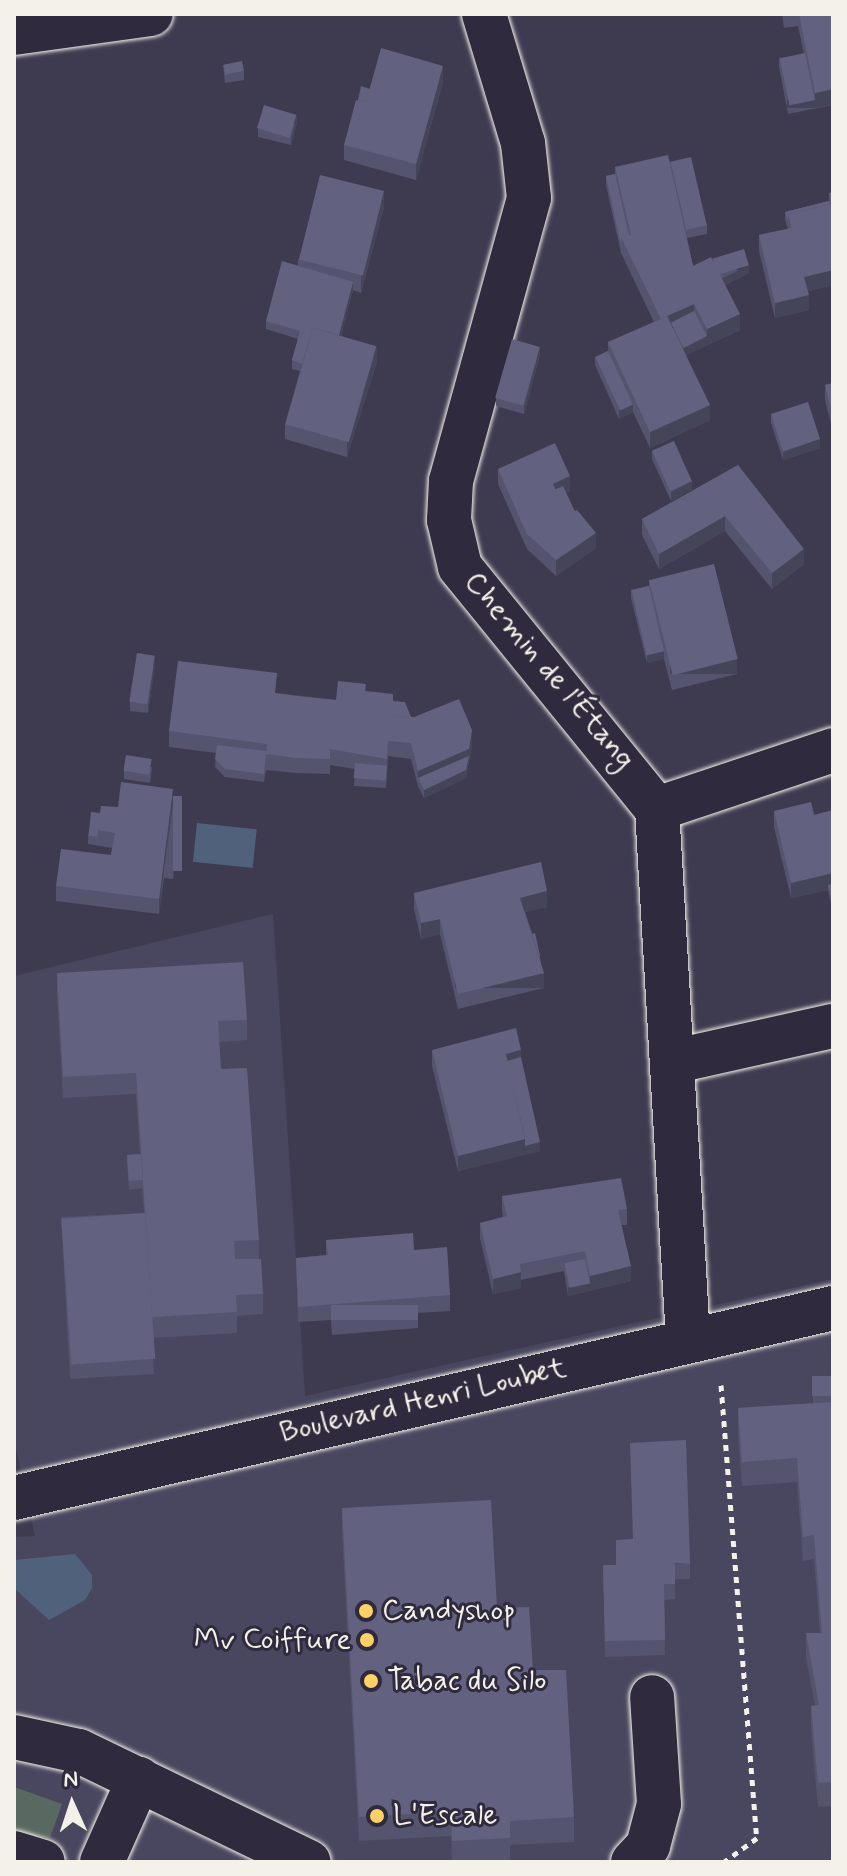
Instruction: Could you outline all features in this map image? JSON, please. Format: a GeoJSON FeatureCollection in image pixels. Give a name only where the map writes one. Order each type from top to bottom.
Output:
{"type":"FeatureCollection","features":[{"type":"Feature","properties":{"kind":"street"},"geometry":{"type":"LineString","coordinates":[[14,33],[151,14]]}},
{"type":"Feature","properties":{"kind":"street","name":"Chemin de l'Étang"},"geometry":{"type":"LineString","coordinates":[[484,14],[523,143],[529,198],[451,481],[454,550],[486,602],[657,809]]}},
{"type":"Feature","properties":{"kind":"street"},"geometry":{"type":"LineString","coordinates":[[688,1339],[676,1061],[657,809],[833,750]]}},
{"type":"Feature","properties":{"kind":"street"},"geometry":{"type":"LineString","coordinates":[[676,1061],[833,1026]]}},
{"type":"Feature","properties":{"kind":"street","name":"Boulevard Henri Loubet"},"geometry":{"type":"LineString","coordinates":[[14,1498],[688,1339],[833,1308]]}},
{"type":"Feature","properties":{"kind":"street"},"geometry":{"type":"LineString","coordinates":[[633,1862],[648,1846],[659,1804],[652,1697]]}},
{"type":"Feature","properties":{"kind":"street"},"geometry":{"type":"LineString","coordinates":[[24,1730],[139,1779],[309,1862]]}},
{"type":"Feature","properties":{"kind":"street"},"geometry":{"type":"LineString","coordinates":[[102,1862],[139,1779]]}},
{"type":"Feature","properties":{"kind":"street"},"geometry":{"type":"LineString","coordinates":[[14,1853],[43,1862]]}},
{"type":"Feature","properties":{"kind":"path"},"geometry":{"type":"LineString","coordinates":[[720,1370],[757,1838],[724,1862]]}},
{"type":"Feature","properties":{"kind":"shaded area"},"geometry":{"type":"Polygon","coordinates":[[[273,914],[305,1396],[833,1279],[833,1862],[14,1862],[14,1537],[35,1536],[14,1439],[14,976],[273,914]]]}},
{"type":"Feature","properties":{"kind":"green space"},"geometry":{"type":"Polygon","coordinates":[[[14,1787],[62,1804],[50,1838],[14,1833],[14,1787]]]}},
{"type":"Feature","properties":{"kind":"water"},"geometry":{"type":"Polygon","coordinates":[[[197,823],[257,829],[253,868],[193,862],[197,823]]]}},
{"type":"Feature","properties":{"kind":"water"},"geometry":{"type":"Polygon","coordinates":[[[75,1554],[92,1575],[92,1588],[85,1600],[49,1620],[14,1588],[14,1560],[75,1554]]]}},
{"type":"Feature","properties":{"kind":"building"},"geometry":{"type":"Polygon","coordinates":[[[799,14],[833,14],[833,89],[815,93],[799,14]]]}},
{"type":"Feature","properties":{"kind":"building"},"geometry":{"type":"Polygon","coordinates":[[[381,48],[443,66],[416,164],[344,145],[356,100],[366,102],[381,48]]]}},
{"type":"Feature","properties":{"kind":"building"},"geometry":{"type":"Polygon","coordinates":[[[805,53],[815,100],[790,105],[780,58],[805,53]]]}},
{"type":"Feature","properties":{"kind":"building"},"geometry":{"type":"Polygon","coordinates":[[[242,61],[244,71],[225,74],[223,65],[242,61]]]}},
{"type":"Feature","properties":{"kind":"building"},"geometry":{"type":"Polygon","coordinates":[[[361,86],[370,89],[366,102],[358,100],[361,86]]]}},
{"type":"Feature","properties":{"kind":"building"},"geometry":{"type":"Polygon","coordinates":[[[264,105],[297,115],[289,138],[257,128],[264,105]]]}},
{"type":"Feature","properties":{"kind":"building"},"geometry":{"type":"Polygon","coordinates":[[[668,155],[693,266],[711,257],[740,314],[707,329],[694,304],[667,316],[710,405],[650,432],[608,342],[661,319],[621,237],[631,235],[615,167],[668,155]]]}},
{"type":"Feature","properties":{"kind":"building"},"geometry":{"type":"Polygon","coordinates":[[[691,157],[707,225],[686,230],[671,162],[691,157]]]}},
{"type":"Feature","properties":{"kind":"building"},"geometry":{"type":"Polygon","coordinates":[[[615,174],[629,236],[621,237],[621,245],[606,176],[615,174]]]}},
{"type":"Feature","properties":{"kind":"building"},"geometry":{"type":"Polygon","coordinates":[[[320,175],[384,191],[363,275],[299,259],[320,175]]]}},
{"type":"Feature","properties":{"kind":"building"},"geometry":{"type":"Polygon","coordinates":[[[833,192],[833,270],[804,277],[809,295],[775,303],[759,235],[791,228],[788,214],[831,204],[829,193],[833,192]]]}},
{"type":"Feature","properties":{"kind":"building"},"geometry":{"type":"Polygon","coordinates":[[[829,201],[830,204],[788,214],[788,221],[785,212],[829,201]]]}},
{"type":"Feature","properties":{"kind":"building"},"geometry":{"type":"Polygon","coordinates":[[[744,249],[749,265],[717,275],[712,259],[744,249]]]}},
{"type":"Feature","properties":{"kind":"building"},"geometry":{"type":"Polygon","coordinates":[[[282,261],[353,282],[339,335],[313,328],[302,364],[292,360],[300,331],[266,321],[282,261]]]}},
{"type":"Feature","properties":{"kind":"building"},"geometry":{"type":"Polygon","coordinates":[[[694,311],[707,336],[684,348],[671,323],[694,311]]]}},
{"type":"Feature","properties":{"kind":"building"},"geometry":{"type":"Polygon","coordinates":[[[313,328],[376,346],[349,442],[285,424],[313,328]]]}},
{"type":"Feature","properties":{"kind":"building"},"geometry":{"type":"Polygon","coordinates":[[[512,339],[540,347],[523,406],[495,398],[512,339]]]}},
{"type":"Feature","properties":{"kind":"building"},"geometry":{"type":"Polygon","coordinates":[[[608,351],[633,404],[620,410],[595,357],[608,351]]]}},
{"type":"Feature","properties":{"kind":"building"},"geometry":{"type":"Polygon","coordinates":[[[833,383],[833,417],[825,385],[833,383]]]}},
{"type":"Feature","properties":{"kind":"building"},"geometry":{"type":"Polygon","coordinates":[[[808,402],[820,439],[783,451],[771,414],[808,402]]]}},
{"type":"Feature","properties":{"kind":"building"},"geometry":{"type":"Polygon","coordinates":[[[674,441],[692,481],[670,491],[652,451],[674,441]]]}},
{"type":"Feature","properties":{"kind":"building"},"geometry":{"type":"Polygon","coordinates":[[[555,443],[570,476],[553,484],[567,515],[577,510],[596,533],[556,560],[527,534],[498,469],[555,443]]]}},
{"type":"Feature","properties":{"kind":"building"},"geometry":{"type":"Polygon","coordinates":[[[738,465],[804,549],[772,573],[725,516],[659,554],[642,519],[738,465]]]}},
{"type":"Feature","properties":{"kind":"building"},"geometry":{"type":"Polygon","coordinates":[[[563,486],[575,512],[567,516],[555,490],[563,486]]]}},
{"type":"Feature","properties":{"kind":"building"},"geometry":{"type":"Polygon","coordinates":[[[714,564],[738,659],[673,675],[649,580],[714,564]]]}},
{"type":"Feature","properties":{"kind":"building"},"geometry":{"type":"Polygon","coordinates":[[[649,586],[664,651],[647,655],[631,590],[649,586]]]}},
{"type":"Feature","properties":{"kind":"building"},"geometry":{"type":"Polygon","coordinates":[[[137,653],[155,656],[147,704],[129,701],[137,653]]]}},
{"type":"Feature","properties":{"kind":"building"},"geometry":{"type":"Polygon","coordinates":[[[178,661],[277,673],[275,693],[304,697],[336,700],[338,681],[366,684],[365,691],[393,694],[393,716],[414,717],[459,699],[472,730],[469,749],[418,771],[411,743],[388,741],[387,759],[330,749],[330,759],[296,758],[266,754],[267,744],[169,731],[178,661]]]}},
{"type":"Feature","properties":{"kind":"building"},"geometry":{"type":"Polygon","coordinates":[[[393,701],[405,702],[411,717],[393,716],[393,701]]]}},
{"type":"Feature","properties":{"kind":"building"},"geometry":{"type":"Polygon","coordinates":[[[217,745],[266,751],[264,774],[225,769],[215,759],[217,745]]]}},
{"type":"Feature","properties":{"kind":"building"},"geometry":{"type":"Polygon","coordinates":[[[126,755],[152,759],[149,775],[123,771],[126,755]]]}},
{"type":"Feature","properties":{"kind":"building"},"geometry":{"type":"Polygon","coordinates":[[[469,756],[466,770],[424,790],[418,778],[469,756]]]}},
{"type":"Feature","properties":{"kind":"building"},"geometry":{"type":"Polygon","coordinates":[[[355,763],[387,766],[386,781],[354,778],[355,763]]]}},
{"type":"Feature","properties":{"kind":"building"},"geometry":{"type":"Polygon","coordinates":[[[121,782],[173,789],[159,899],[56,886],[61,849],[111,855],[115,833],[97,830],[101,806],[118,807],[121,782]]]}},
{"type":"Feature","properties":{"kind":"building"},"geometry":{"type":"Polygon","coordinates":[[[173,796],[182,796],[182,871],[173,871],[173,796]]]}},
{"type":"Feature","properties":{"kind":"building"},"geometry":{"type":"Polygon","coordinates":[[[811,802],[814,815],[833,810],[833,873],[791,883],[774,811],[811,802]]]}},
{"type":"Feature","properties":{"kind":"building"},"geometry":{"type":"Polygon","coordinates":[[[91,812],[100,813],[97,837],[88,836],[91,812]]]}},
{"type":"Feature","properties":{"kind":"building"},"geometry":{"type":"Polygon","coordinates":[[[541,862],[547,891],[520,898],[544,973],[458,994],[440,919],[421,923],[414,893],[541,862]]]}},
{"type":"Feature","properties":{"kind":"building"},"geometry":{"type":"Polygon","coordinates":[[[833,883],[833,905],[828,885],[833,883]]]}},
{"type":"Feature","properties":{"kind":"building"},"geometry":{"type":"Polygon","coordinates":[[[535,933],[540,956],[532,934],[535,933]]]}},
{"type":"Feature","properties":{"kind":"building"},"geometry":{"type":"Polygon","coordinates":[[[243,962],[247,1020],[218,1021],[221,1069],[247,1068],[259,1240],[234,1241],[235,1259],[261,1259],[263,1294],[236,1295],[237,1312],[152,1317],[136,1073],[63,1077],[57,973],[243,962]]]}},
{"type":"Feature","properties":{"kind":"building"},"geometry":{"type":"Polygon","coordinates":[[[516,1028],[521,1050],[506,1054],[525,1139],[458,1156],[432,1050],[516,1028]]]}},
{"type":"Feature","properties":{"kind":"building"},"geometry":{"type":"Polygon","coordinates":[[[521,1057],[540,1142],[525,1146],[507,1061],[521,1057]]]}},
{"type":"Feature","properties":{"kind":"building"},"geometry":{"type":"Polygon","coordinates":[[[141,1154],[143,1180],[129,1181],[127,1155],[141,1154]]]}},
{"type":"Feature","properties":{"kind":"building"},"geometry":{"type":"Polygon","coordinates":[[[621,1178],[627,1209],[618,1210],[631,1266],[590,1276],[585,1251],[520,1264],[521,1272],[493,1279],[480,1223],[507,1216],[502,1196],[621,1178]]]}},
{"type":"Feature","properties":{"kind":"building"},"geometry":{"type":"Polygon","coordinates":[[[145,1213],[155,1359],[71,1365],[61,1219],[145,1213]]]}},
{"type":"Feature","properties":{"kind":"building"},"geometry":{"type":"Polygon","coordinates":[[[413,1233],[414,1250],[447,1247],[450,1295],[298,1307],[296,1258],[328,1255],[326,1240],[413,1233]]]}},
{"type":"Feature","properties":{"kind":"building"},"geometry":{"type":"Polygon","coordinates":[[[585,1259],[590,1283],[570,1288],[564,1263],[585,1259]]]}},
{"type":"Feature","properties":{"kind":"building"},"geometry":{"type":"Polygon","coordinates":[[[331,1305],[418,1305],[418,1320],[331,1320],[331,1305]]]}},
{"type":"Feature","properties":{"kind":"building"},"geometry":{"type":"Polygon","coordinates":[[[812,1376],[833,1376],[833,1396],[812,1396],[812,1376]]]}},
{"type":"Feature","properties":{"kind":"building"},"geometry":{"type":"Polygon","coordinates":[[[833,1402],[833,1782],[818,1783],[811,1706],[819,1705],[806,1633],[822,1633],[814,1535],[803,1537],[797,1458],[742,1462],[738,1408],[833,1402]]]}},
{"type":"Feature","properties":{"kind":"building"},"geometry":{"type":"Polygon","coordinates":[[[686,1440],[690,1564],[675,1563],[675,1584],[664,1584],[665,1640],[605,1641],[603,1565],[616,1565],[616,1540],[633,1539],[630,1443],[686,1440]]]}},
{"type":"Feature","properties":{"kind":"building"},"geometry":{"type":"Polygon","coordinates":[[[491,1500],[497,1608],[529,1607],[533,1670],[566,1670],[574,1817],[510,1821],[510,1838],[452,1841],[451,1812],[359,1817],[342,1508],[491,1500]]]}},
{"type":"Feature","properties":{"kind":"place","name":"Candyshop"},"geometry":{"type":"Point","coordinates":[366,1611]}},
{"type":"Feature","properties":{"kind":"place","name":"Mv Coiffure"},"geometry":{"type":"Point","coordinates":[367,1640]}},
{"type":"Feature","properties":{"kind":"place","name":"Tabac du Silo"},"geometry":{"type":"Point","coordinates":[371,1681]}},
{"type":"Feature","properties":{"kind":"place","name":"L'Escale"},"geometry":{"type":"Point","coordinates":[377,1816]}}]}
